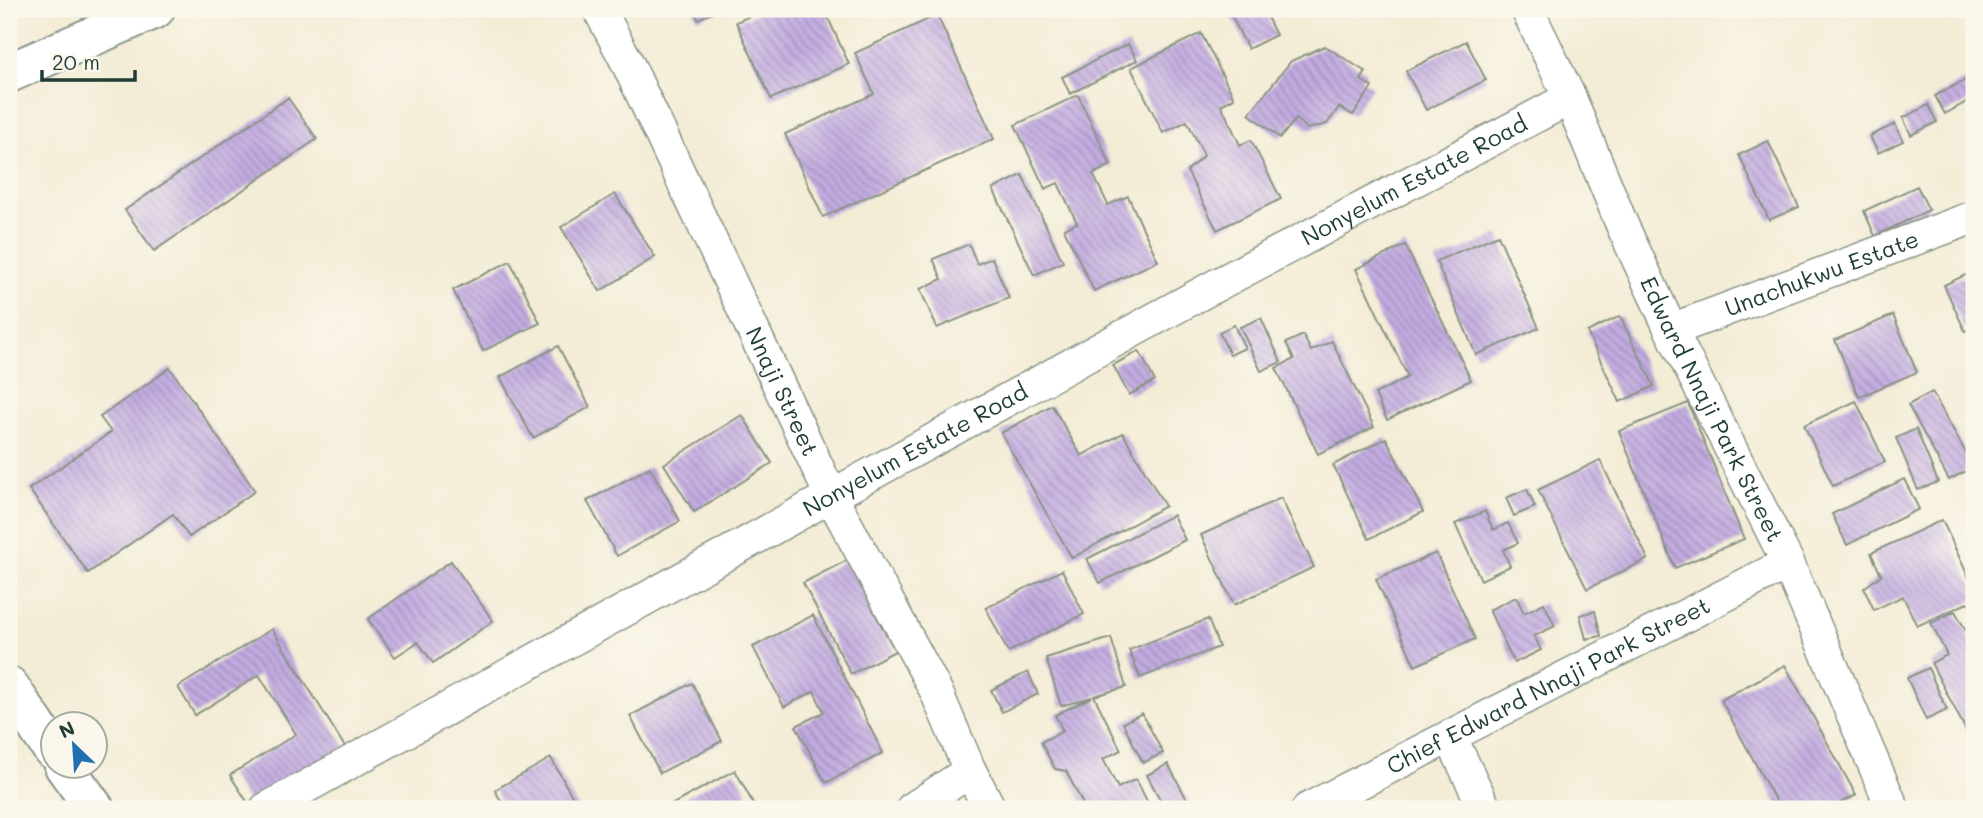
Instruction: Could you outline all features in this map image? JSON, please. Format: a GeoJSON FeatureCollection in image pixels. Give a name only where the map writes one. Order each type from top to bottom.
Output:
{"type":"FeatureCollection","features":[{"type":"Feature","properties":{"kind":"main road"},"geometry":{"type":"LineString","coordinates":[[9,73],[155,9]]}},
{"type":"Feature","properties":{"kind":"main road"},"geometry":{"type":"LineString","coordinates":[[9,687],[38,729]]}},
{"type":"Feature","properties":{"kind":"main road"},"geometry":{"type":"LineString","coordinates":[[75,780],[95,809]]}},
{"type":"Feature","properties":{"kind":"street","name":"Nnaji Street"},"geometry":{"type":"LineString","coordinates":[[598,9],[632,73],[831,496],[936,691],[970,771],[990,809]]}},
{"type":"Feature","properties":{"kind":"street","name":"Edward Nnaji Park Street"},"geometry":{"type":"LineString","coordinates":[[1527,9],[1570,98],[1623,227],[1671,330],[1788,563],[1894,809]]}},
{"type":"Feature","properties":{"kind":"street","name":"Nonyelum Estate Road"},"geometry":{"type":"LineString","coordinates":[[266,809],[1213,287],[1570,98]]}},
{"type":"Feature","properties":{"kind":"street","name":"Unachukwu Estate"},"geometry":{"type":"LineString","coordinates":[[1671,330],[1974,216]]}},
{"type":"Feature","properties":{"kind":"street","name":"Chief Edward Nnaji Park Street"},"geometry":{"type":"LineString","coordinates":[[1308,809],[1788,563]]}},
{"type":"Feature","properties":{"kind":"street"},"geometry":{"type":"LineString","coordinates":[[1450,736],[1485,809]]}},
{"type":"Feature","properties":{"kind":"street"},"geometry":{"type":"LineString","coordinates":[[912,809],[970,771]]}},
{"type":"Feature","properties":{"kind":"building"},"geometry":{"type":"Polygon","coordinates":[[[693,9],[721,9],[698,19],[693,9]]]}},
{"type":"Feature","properties":{"kind":"building"},"geometry":{"type":"Polygon","coordinates":[[[766,9],[824,9],[849,64],[771,99],[736,22],[766,9]]]}},
{"type":"Feature","properties":{"kind":"building"},"geometry":{"type":"Polygon","coordinates":[[[1228,9],[1263,9],[1276,35],[1248,49],[1228,9]]]}},
{"type":"Feature","properties":{"kind":"building"},"geometry":{"type":"Polygon","coordinates":[[[937,15],[994,139],[823,217],[785,134],[874,94],[855,53],[937,15]]]}},
{"type":"Feature","properties":{"kind":"building"},"geometry":{"type":"Polygon","coordinates":[[[1201,33],[1234,98],[1221,105],[1240,145],[1251,140],[1281,199],[1217,230],[1187,171],[1204,155],[1187,121],[1163,133],[1131,68],[1201,33]]]}},
{"type":"Feature","properties":{"kind":"building"},"geometry":{"type":"Polygon","coordinates":[[[1466,41],[1486,80],[1426,110],[1406,71],[1466,41]]]}},
{"type":"Feature","properties":{"kind":"building"},"geometry":{"type":"Polygon","coordinates":[[[1128,44],[1137,60],[1070,94],[1062,77],[1128,44]]]}},
{"type":"Feature","properties":{"kind":"building"},"geometry":{"type":"Polygon","coordinates":[[[1325,46],[1366,72],[1361,80],[1372,87],[1353,115],[1339,107],[1327,124],[1308,129],[1296,119],[1280,138],[1249,114],[1291,61],[1325,46]]]}},
{"type":"Feature","properties":{"kind":"building"},"geometry":{"type":"Polygon","coordinates":[[[1967,79],[1974,98],[1945,114],[1935,96],[1967,79]]]}},
{"type":"Feature","properties":{"kind":"building"},"geometry":{"type":"Polygon","coordinates":[[[1078,95],[1111,165],[1093,174],[1108,205],[1128,196],[1158,261],[1094,291],[1064,229],[1077,223],[1058,183],[1045,189],[1015,125],[1078,95]]]}},
{"type":"Feature","properties":{"kind":"building"},"geometry":{"type":"Polygon","coordinates":[[[288,98],[317,139],[154,251],[125,210],[288,98]]]}},
{"type":"Feature","properties":{"kind":"building"},"geometry":{"type":"Polygon","coordinates":[[[1928,105],[1937,122],[1911,135],[1903,118],[1928,105]]]}},
{"type":"Feature","properties":{"kind":"building"},"geometry":{"type":"Polygon","coordinates":[[[1895,124],[1903,141],[1878,153],[1870,136],[1895,124]]]}},
{"type":"Feature","properties":{"kind":"building"},"geometry":{"type":"Polygon","coordinates":[[[1768,141],[1799,207],[1769,220],[1739,155],[1768,141]]]}},
{"type":"Feature","properties":{"kind":"building"},"geometry":{"type":"Polygon","coordinates":[[[1022,175],[1063,262],[1034,275],[993,189],[1022,175]]]}},
{"type":"Feature","properties":{"kind":"building"},"geometry":{"type":"Polygon","coordinates":[[[1917,186],[1929,210],[1875,236],[1864,211],[1917,186]]]}},
{"type":"Feature","properties":{"kind":"building"},"geometry":{"type":"Polygon","coordinates":[[[615,194],[655,257],[600,291],[561,227],[615,194]]]}},
{"type":"Feature","properties":{"kind":"building"},"geometry":{"type":"Polygon","coordinates":[[[1498,235],[1539,328],[1476,355],[1436,261],[1498,235]]]}},
{"type":"Feature","properties":{"kind":"building"},"geometry":{"type":"Polygon","coordinates":[[[969,244],[977,264],[992,258],[1009,298],[937,328],[920,289],[942,279],[933,259],[969,244]]]}},
{"type":"Feature","properties":{"kind":"building"},"geometry":{"type":"Polygon","coordinates":[[[1405,245],[1471,380],[1387,420],[1375,394],[1408,377],[1356,269],[1405,245]]]}},
{"type":"Feature","properties":{"kind":"building"},"geometry":{"type":"Polygon","coordinates":[[[510,261],[540,323],[483,351],[453,290],[510,261]]]}},
{"type":"Feature","properties":{"kind":"building"},"geometry":{"type":"Polygon","coordinates":[[[1974,271],[1974,327],[1965,331],[1944,285],[1974,271]]]}},
{"type":"Feature","properties":{"kind":"building"},"geometry":{"type":"Polygon","coordinates":[[[1893,315],[1917,372],[1859,397],[1835,340],[1893,315]]]}},
{"type":"Feature","properties":{"kind":"building"},"geometry":{"type":"Polygon","coordinates":[[[1620,316],[1654,386],[1620,402],[1587,332],[1620,316]]]}},
{"type":"Feature","properties":{"kind":"building"},"geometry":{"type":"Polygon","coordinates":[[[1261,318],[1281,362],[1261,371],[1240,327],[1261,318]]]}},
{"type":"Feature","properties":{"kind":"building"},"geometry":{"type":"Polygon","coordinates":[[[1234,325],[1245,348],[1230,355],[1219,332],[1234,325]]]}},
{"type":"Feature","properties":{"kind":"building"},"geometry":{"type":"Polygon","coordinates":[[[1303,335],[1311,351],[1332,341],[1374,427],[1318,454],[1276,368],[1294,359],[1286,343],[1303,335]]]}},
{"type":"Feature","properties":{"kind":"building"},"geometry":{"type":"Polygon","coordinates":[[[558,346],[590,407],[533,438],[500,377],[558,346]]]}},
{"type":"Feature","properties":{"kind":"building"},"geometry":{"type":"Polygon","coordinates":[[[1139,351],[1155,381],[1129,395],[1113,365],[1139,351]]]}},
{"type":"Feature","properties":{"kind":"building"},"geometry":{"type":"Polygon","coordinates":[[[170,368],[255,491],[189,537],[173,514],[88,573],[29,489],[111,432],[100,417],[170,368]]]}},
{"type":"Feature","properties":{"kind":"building"},"geometry":{"type":"Polygon","coordinates":[[[1932,392],[1974,467],[1949,480],[1908,405],[1932,392]]]}},
{"type":"Feature","properties":{"kind":"building"},"geometry":{"type":"Polygon","coordinates":[[[1856,401],[1885,462],[1833,486],[1804,425],[1856,401]]]}},
{"type":"Feature","properties":{"kind":"building"},"geometry":{"type":"Polygon","coordinates":[[[1688,403],[1744,539],[1675,568],[1619,431],[1688,403]]]}},
{"type":"Feature","properties":{"kind":"building"},"geometry":{"type":"Polygon","coordinates":[[[1052,405],[1081,456],[1123,433],[1165,506],[1072,558],[1001,433],[1052,405]]]}},
{"type":"Feature","properties":{"kind":"building"},"geometry":{"type":"Polygon","coordinates":[[[742,415],[772,463],[694,512],[664,464],[742,415]]]}},
{"type":"Feature","properties":{"kind":"building"},"geometry":{"type":"Polygon","coordinates":[[[1916,429],[1938,482],[1918,490],[1896,438],[1916,429]]]}},
{"type":"Feature","properties":{"kind":"building"},"geometry":{"type":"Polygon","coordinates":[[[1386,438],[1423,512],[1369,539],[1333,465],[1386,438]]]}},
{"type":"Feature","properties":{"kind":"building"},"geometry":{"type":"Polygon","coordinates":[[[1600,460],[1648,559],[1587,589],[1538,490],[1600,460]]]}},
{"type":"Feature","properties":{"kind":"building"},"geometry":{"type":"Polygon","coordinates":[[[650,467],[680,521],[617,556],[587,501],[650,467]]]}},
{"type":"Feature","properties":{"kind":"building"},"geometry":{"type":"Polygon","coordinates":[[[1904,479],[1919,509],[1847,545],[1832,514],[1904,479]]]}},
{"type":"Feature","properties":{"kind":"building"},"geometry":{"type":"Polygon","coordinates":[[[1527,489],[1535,507],[1514,516],[1506,498],[1527,489]]]}},
{"type":"Feature","properties":{"kind":"building"},"geometry":{"type":"Polygon","coordinates":[[[1281,498],[1314,567],[1234,605],[1201,535],[1281,498]]]}},
{"type":"Feature","properties":{"kind":"building"},"geometry":{"type":"Polygon","coordinates":[[[1485,511],[1493,530],[1508,523],[1518,543],[1503,550],[1510,566],[1481,580],[1455,524],[1485,511]]]}},
{"type":"Feature","properties":{"kind":"building"},"geometry":{"type":"Polygon","coordinates":[[[1173,515],[1185,540],[1100,583],[1087,559],[1173,515]]]}},
{"type":"Feature","properties":{"kind":"building"},"geometry":{"type":"Polygon","coordinates":[[[1942,520],[1974,589],[1974,600],[1917,626],[1903,596],[1874,610],[1864,588],[1881,575],[1871,553],[1942,520]]]}},
{"type":"Feature","properties":{"kind":"building"},"geometry":{"type":"Polygon","coordinates":[[[1436,553],[1475,639],[1415,666],[1376,579],[1436,553]]]}},
{"type":"Feature","properties":{"kind":"building"},"geometry":{"type":"Polygon","coordinates":[[[847,560],[895,651],[851,674],[803,583],[847,560]]]}},
{"type":"Feature","properties":{"kind":"building"},"geometry":{"type":"Polygon","coordinates":[[[451,561],[493,621],[433,663],[418,642],[395,657],[368,619],[451,561]]]}},
{"type":"Feature","properties":{"kind":"building"},"geometry":{"type":"Polygon","coordinates":[[[1062,570],[1084,614],[1008,652],[986,608],[1062,570]]]}},
{"type":"Feature","properties":{"kind":"building"},"geometry":{"type":"Polygon","coordinates":[[[1516,597],[1524,613],[1544,603],[1555,626],[1534,636],[1541,650],[1514,663],[1489,610],[1516,597]]]}},
{"type":"Feature","properties":{"kind":"building"},"geometry":{"type":"Polygon","coordinates":[[[1595,611],[1601,636],[1586,639],[1580,615],[1595,611]]]}},
{"type":"Feature","properties":{"kind":"building"},"geometry":{"type":"Polygon","coordinates":[[[1955,611],[1972,642],[1974,641],[1974,733],[1969,736],[1931,663],[1947,655],[1931,623],[1955,611]]]}},
{"type":"Feature","properties":{"kind":"building"},"geometry":{"type":"Polygon","coordinates":[[[813,615],[883,753],[826,783],[796,726],[824,712],[814,691],[784,707],[753,647],[813,615]]]}},
{"type":"Feature","properties":{"kind":"building"},"geometry":{"type":"Polygon","coordinates":[[[1208,619],[1219,647],[1140,678],[1129,650],[1208,619]]]}},
{"type":"Feature","properties":{"kind":"building"},"geometry":{"type":"Polygon","coordinates":[[[272,629],[345,747],[250,806],[230,775],[296,734],[259,675],[195,715],[178,687],[272,629]]]}},
{"type":"Feature","properties":{"kind":"building"},"geometry":{"type":"Polygon","coordinates":[[[1111,638],[1126,687],[1094,696],[1121,750],[1103,759],[1118,788],[1136,779],[1151,809],[1076,809],[1084,806],[1066,771],[1055,769],[1041,742],[1063,731],[1055,715],[1092,697],[1061,706],[1046,658],[1111,638]]]}},
{"type":"Feature","properties":{"kind":"building"},"geometry":{"type":"Polygon","coordinates":[[[1785,665],[1856,795],[1830,809],[1780,809],[1721,700],[1785,665]]]}},
{"type":"Feature","properties":{"kind":"building"},"geometry":{"type":"Polygon","coordinates":[[[1928,668],[1947,710],[1926,720],[1907,678],[1928,668]]]}},
{"type":"Feature","properties":{"kind":"building"},"geometry":{"type":"Polygon","coordinates":[[[1028,672],[1038,694],[1002,712],[991,690],[1028,672]]]}},
{"type":"Feature","properties":{"kind":"building"},"geometry":{"type":"Polygon","coordinates":[[[692,683],[722,741],[660,773],[630,716],[692,683]]]}},
{"type":"Feature","properties":{"kind":"building"},"geometry":{"type":"Polygon","coordinates":[[[1142,713],[1163,753],[1143,763],[1123,723],[1142,713]]]}},
{"type":"Feature","properties":{"kind":"building"},"geometry":{"type":"Polygon","coordinates":[[[551,758],[579,809],[505,809],[495,790],[551,758]]]}},
{"type":"Feature","properties":{"kind":"building"},"geometry":{"type":"Polygon","coordinates":[[[1168,764],[1190,805],[1181,809],[1165,809],[1147,775],[1168,764]]]}},
{"type":"Feature","properties":{"kind":"building"},"geometry":{"type":"Polygon","coordinates":[[[735,770],[756,809],[676,809],[673,804],[735,770]]]}}]}
